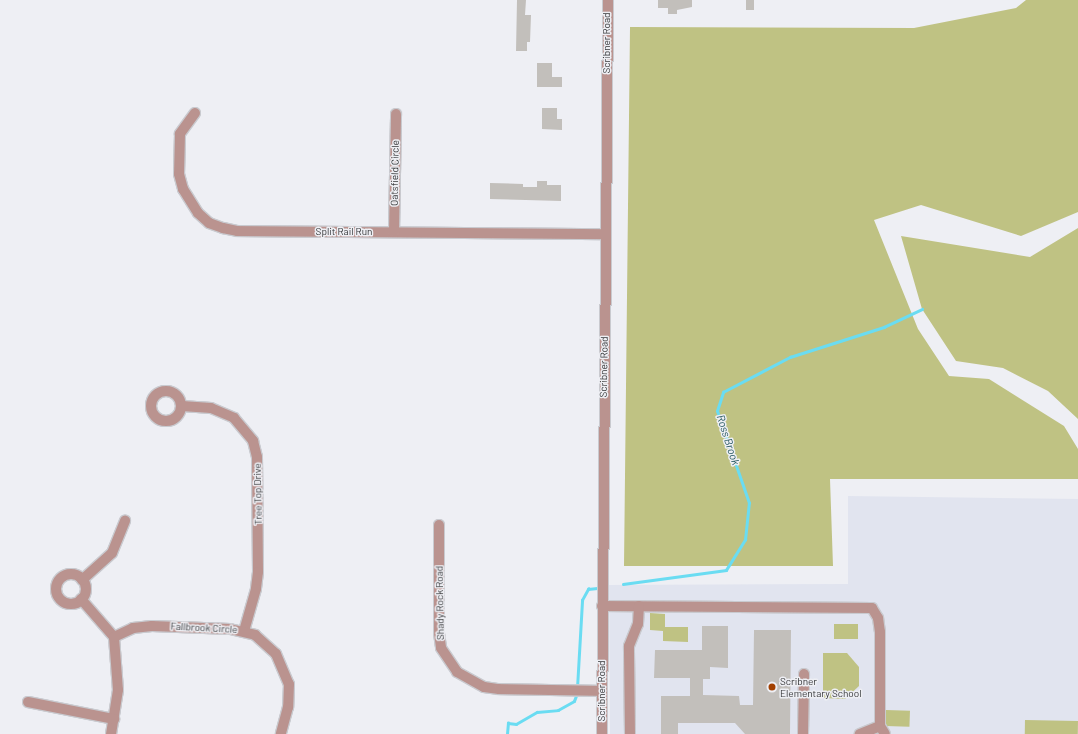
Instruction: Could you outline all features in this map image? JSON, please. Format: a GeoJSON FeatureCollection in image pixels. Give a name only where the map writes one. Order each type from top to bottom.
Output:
{"type":"FeatureCollection","features":[{"type":"Feature","properties":{"kind":"street","name":"Scribner Road"},"geometry":{"type":"LineString","coordinates":[[602,734],[608,0]]}},
{"type":"Feature","properties":{"kind":"street","name":"Split Rail Run"},"geometry":{"type":"LineString","coordinates":[[194,113],[180,134],[179,174],[189,201],[209,223],[237,231],[605,234]]}},
{"type":"Feature","properties":{"kind":"street","name":"Oatsfield Circle"},"geometry":{"type":"LineString","coordinates":[[394,232],[396,114]]}},
{"type":"Feature","properties":{"kind":"street","name":"Tree Top Drive"},"geometry":{"type":"LineString","coordinates":[[182,406],[211,408],[234,418],[253,441],[257,456],[258,572],[256,589],[244,631]]}},
{"type":"Feature","properties":{"kind":"street"},"geometry":{"type":"LineString","coordinates":[[82,580],[112,553],[125,521]]}},
{"type":"Feature","properties":{"kind":"street","name":"Shady Rock Road"},"geometry":{"type":"LineString","coordinates":[[439,525],[439,633],[447,660],[468,680],[484,687],[602,690]]}},
{"type":"Feature","properties":{"kind":"street"},"geometry":{"type":"LineString","coordinates":[[66,574],[76,575],[82,580],[86,592],[76,603],[65,603],[58,597],[56,588],[59,579],[66,574]]}},
{"type":"Feature","properties":{"kind":"street"},"geometry":{"type":"LineString","coordinates":[[81,599],[114,637],[119,672],[111,734]]}},
{"type":"Feature","properties":{"kind":"street"},"geometry":{"type":"LineString","coordinates":[[602,606],[872,608],[878,618],[880,632],[882,730],[860,734]]}},
{"type":"Feature","properties":{"kind":"street"},"geometry":{"type":"LineString","coordinates":[[630,734],[629,646],[638,624],[639,606]]}},
{"type":"Feature","properties":{"kind":"street","name":"Fallbrook Circle"},"geometry":{"type":"LineString","coordinates":[[114,637],[122,632],[143,626],[244,631],[270,646],[286,673],[289,695],[281,734]]}},
{"type":"Feature","properties":{"kind":"street"},"geometry":{"type":"LineString","coordinates":[[803,734],[804,674]]}},
{"type":"Feature","properties":{"kind":"street"},"geometry":{"type":"LineString","coordinates":[[28,702],[114,719]]}},
{"type":"Feature","properties":{"kind":"shaded area"},"geometry":{"type":"Polygon","coordinates":[[[848,496],[1078,499],[1078,734],[610,734],[609,585],[848,584],[848,496]]]}},
{"type":"Feature","properties":{"kind":"green space"},"geometry":{"type":"Polygon","coordinates":[[[1026,0],[1078,0],[1078,212],[1021,236],[921,205],[874,220],[918,329],[949,376],[989,379],[1064,426],[1078,449],[1078,479],[830,479],[833,566],[624,566],[630,27],[914,28],[1016,8],[1026,0]]]}},
{"type":"Feature","properties":{"kind":"green space"},"geometry":{"type":"Polygon","coordinates":[[[1078,228],[1078,419],[1048,391],[1003,368],[956,361],[922,309],[901,236],[1030,257],[1078,228]]]}},
{"type":"Feature","properties":{"kind":"green space"},"geometry":{"type":"Polygon","coordinates":[[[650,613],[665,614],[665,627],[688,627],[688,642],[663,641],[663,631],[650,630],[650,613]]]}},
{"type":"Feature","properties":{"kind":"green space"},"geometry":{"type":"Polygon","coordinates":[[[834,624],[858,624],[858,639],[834,639],[834,624]]]}},
{"type":"Feature","properties":{"kind":"green space"},"geometry":{"type":"Polygon","coordinates":[[[823,653],[847,653],[859,667],[859,686],[845,699],[823,698],[823,653]]]}},
{"type":"Feature","properties":{"kind":"green space"},"geometry":{"type":"Polygon","coordinates":[[[886,710],[910,711],[909,727],[885,726],[886,710]]]}},
{"type":"Feature","properties":{"kind":"green space"},"geometry":{"type":"Polygon","coordinates":[[[1025,720],[1078,721],[1078,734],[1025,734],[1025,720]]]}},
{"type":"Feature","properties":{"kind":"building"},"geometry":{"type":"Polygon","coordinates":[[[517,0],[526,0],[525,15],[531,15],[530,42],[527,42],[527,51],[516,51],[517,0]]]}},
{"type":"Feature","properties":{"kind":"building"},"geometry":{"type":"Polygon","coordinates":[[[658,0],[692,0],[692,7],[677,10],[677,14],[668,14],[668,8],[658,8],[658,0]]]}},
{"type":"Feature","properties":{"kind":"building"},"geometry":{"type":"Polygon","coordinates":[[[746,0],[754,0],[754,10],[746,10],[746,0]]]}},
{"type":"Feature","properties":{"kind":"building"},"geometry":{"type":"Polygon","coordinates":[[[537,63],[552,63],[552,77],[562,77],[562,87],[537,87],[537,63]]]}},
{"type":"Feature","properties":{"kind":"building"},"geometry":{"type":"Polygon","coordinates":[[[542,108],[557,108],[557,119],[562,119],[562,130],[542,129],[542,108]]]}},
{"type":"Feature","properties":{"kind":"building"},"geometry":{"type":"Polygon","coordinates":[[[537,181],[547,181],[547,185],[561,185],[561,201],[490,199],[490,183],[523,184],[523,187],[537,187],[537,181]]]}},
{"type":"Feature","properties":{"kind":"building","name":"Scribner Elementary School"},"geometry":{"type":"Polygon","coordinates":[[[702,626],[728,626],[728,668],[710,667],[710,679],[703,679],[703,695],[739,696],[740,705],[753,705],[754,630],[791,630],[790,734],[745,734],[735,723],[678,723],[678,734],[661,734],[661,696],[690,696],[690,678],[654,678],[655,650],[702,650],[702,626]]]}},
{"type":"Feature","properties":{"kind":"waterway","name":"Ross Brook"},"geometry":{"type":"LineString","coordinates":[[623,584],[726,570],[745,540],[749,503],[717,411],[723,392],[790,357],[884,327],[922,309]]}},
{"type":"Feature","properties":{"kind":"waterway","name":"Ross Brook"},"geometry":{"type":"LineString","coordinates":[[577,688],[582,600],[588,589],[597,588]]}},
{"type":"Feature","properties":{"kind":"waterway","name":"Ross Brook"},"geometry":{"type":"LineString","coordinates":[[507,734],[508,723],[516,724],[537,712],[558,710],[574,701],[577,693]]}},
{"type":"Feature","properties":{"kind":"place","name":"Scribner Elementary School"},"geometry":{"type":"Point","coordinates":[772,687]}}]}
